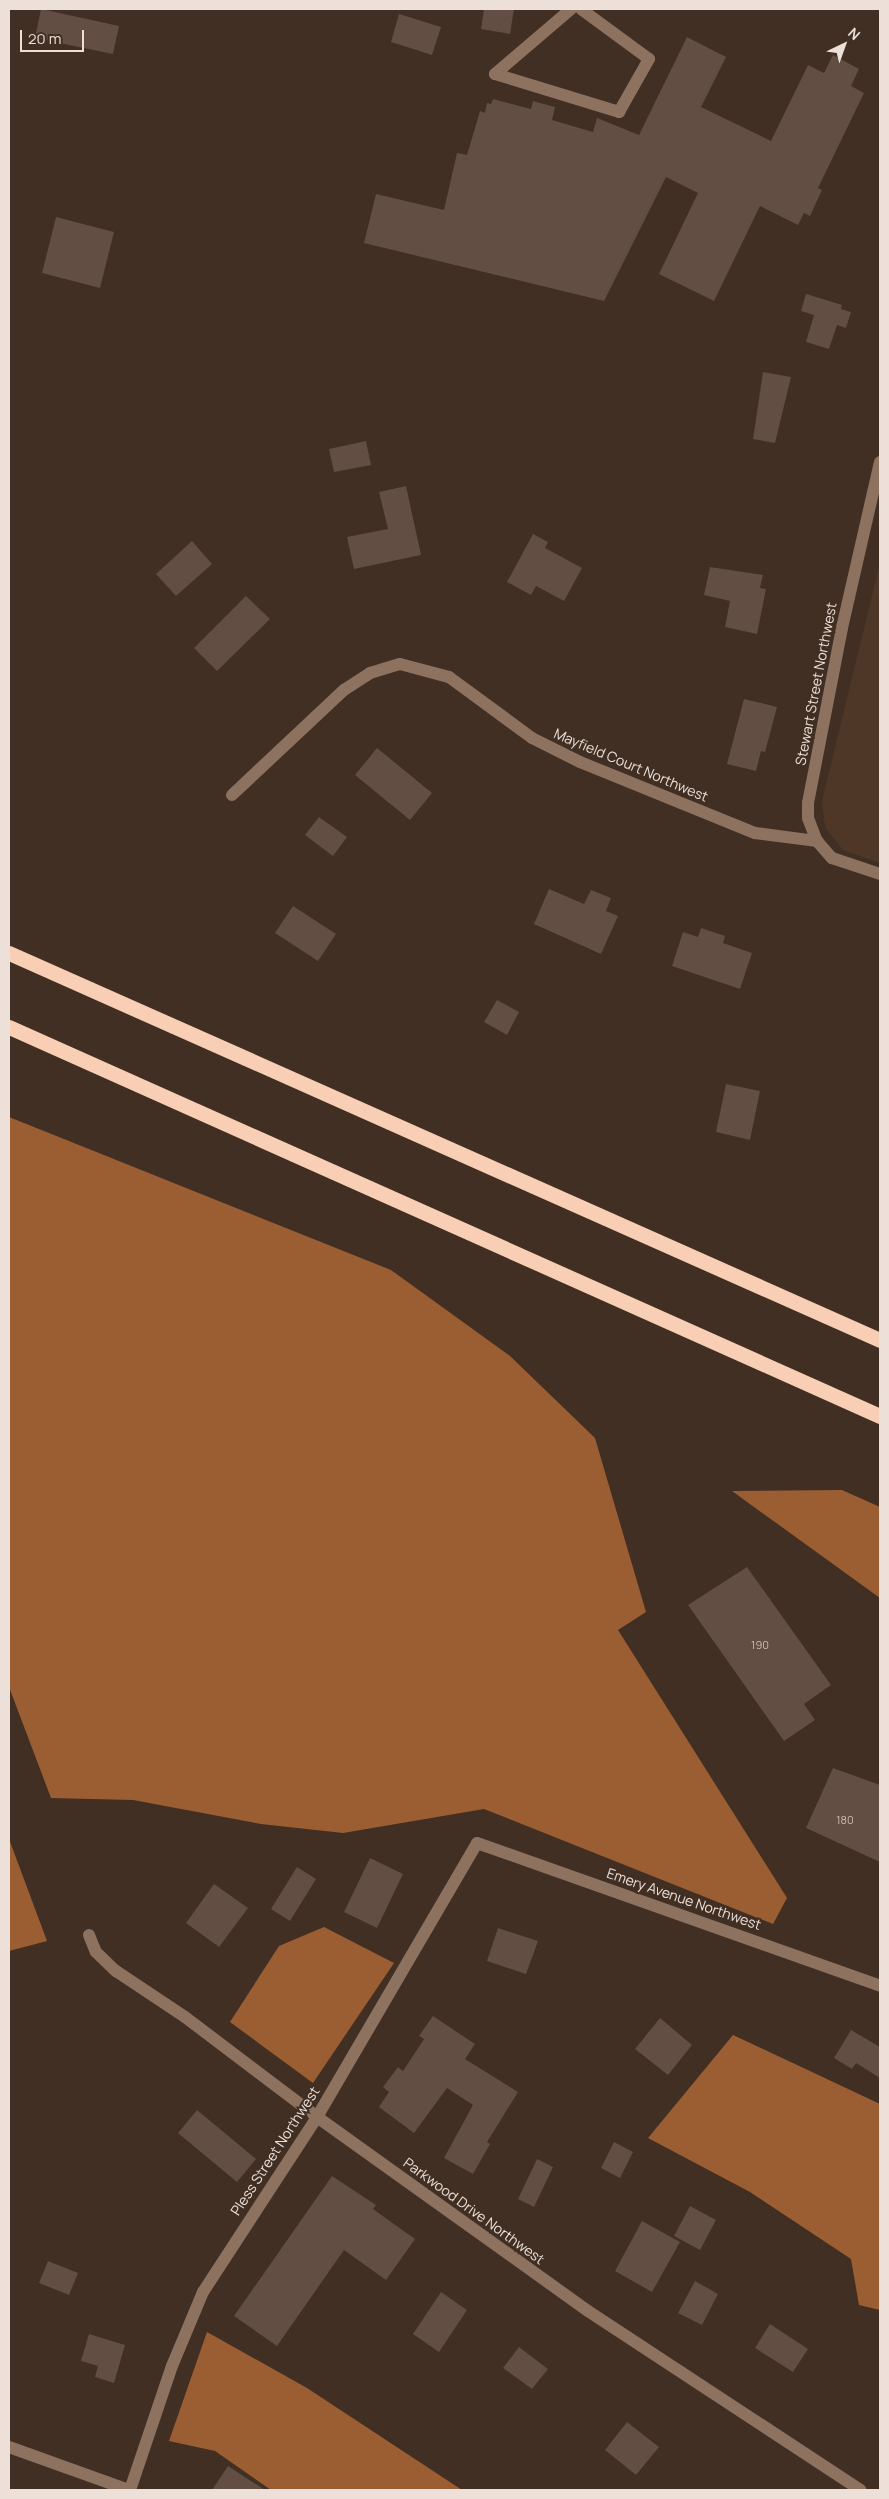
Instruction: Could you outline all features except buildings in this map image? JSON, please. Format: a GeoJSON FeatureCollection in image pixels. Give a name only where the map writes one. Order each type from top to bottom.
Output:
{"type":"FeatureCollection","features":[{"type":"Feature","properties":{"kind":"highway"},"geometry":{"type":"LineString","coordinates":[[9,953],[880,1340]]}},
{"type":"Feature","properties":{"kind":"highway"},"geometry":{"type":"LineString","coordinates":[[9,1027],[880,1416]]}},
{"type":"Feature","properties":{"kind":"street"},"geometry":{"type":"LineString","coordinates":[[571,9],[495,74],[619,112],[649,59],[581,9]]}},
{"type":"Feature","properties":{"kind":"street","name":"Stewart Street Northwest"},"geometry":{"type":"LineString","coordinates":[[880,462],[842,628],[808,803],[808,818],[817,841],[832,858],[880,874]]}},
{"type":"Feature","properties":{"kind":"street","name":"Mayfield Court Northwest"},"geometry":{"type":"LineString","coordinates":[[232,795],[344,690],[370,673],[400,664],[449,677],[532,738],[580,762],[755,833],[817,841]]}},
{"type":"Feature","properties":{"kind":"street","name":"Emery Avenue Northwest"},"geometry":{"type":"LineString","coordinates":[[477,1843],[880,1986]]}},
{"type":"Feature","properties":{"kind":"street","name":"Pless Street Northwest"},"geometry":{"type":"LineString","coordinates":[[130,2490],[172,2366],[203,2292],[317,2117],[477,1843]]}},
{"type":"Feature","properties":{"kind":"street","name":"Parkwood Drive Northwest"},"geometry":{"type":"LineString","coordinates":[[88,1935],[96,1952],[116,1971],[186,2017],[317,2117],[588,2311],[860,2490]]}},
{"type":"Feature","properties":{"kind":"street"},"geometry":{"type":"LineString","coordinates":[[9,2447],[130,2490]]}},
{"type":"Feature","properties":{"kind":"shaded area"},"geometry":{"type":"Polygon","coordinates":[[[880,563],[880,863],[843,850],[825,827],[822,801],[880,563]]]}},
{"type":"Feature","properties":{"kind":"shaded area"},"geometry":{"type":"Polygon","coordinates":[[[9,1117],[391,1270],[510,1356],[595,1438],[646,1612],[618,1630],[787,1898],[773,1924],[484,1809],[343,1833],[261,1824],[133,1800],[51,1798],[9,1687],[9,1117]]]}},
{"type":"Feature","properties":{"kind":"shaded area"},"geometry":{"type":"Polygon","coordinates":[[[842,1490],[880,1507],[880,1598],[732,1491],[842,1490]]]}},
{"type":"Feature","properties":{"kind":"shaded area"},"geometry":{"type":"Polygon","coordinates":[[[9,1839],[47,1941],[9,1951],[9,1839]]]}},
{"type":"Feature","properties":{"kind":"shaded area"},"geometry":{"type":"Polygon","coordinates":[[[324,1927],[394,1963],[313,2083],[230,2022],[279,1946],[324,1927]]]}},
{"type":"Feature","properties":{"kind":"shaded area"},"geometry":{"type":"Polygon","coordinates":[[[733,2035],[880,2104],[880,2310],[859,2305],[851,2259],[750,2192],[648,2138],[733,2035]]]}},
{"type":"Feature","properties":{"kind":"shaded area"},"geometry":{"type":"Polygon","coordinates":[[[207,2332],[307,2388],[462,2490],[271,2490],[215,2451],[169,2441],[207,2332]]]}}]}
